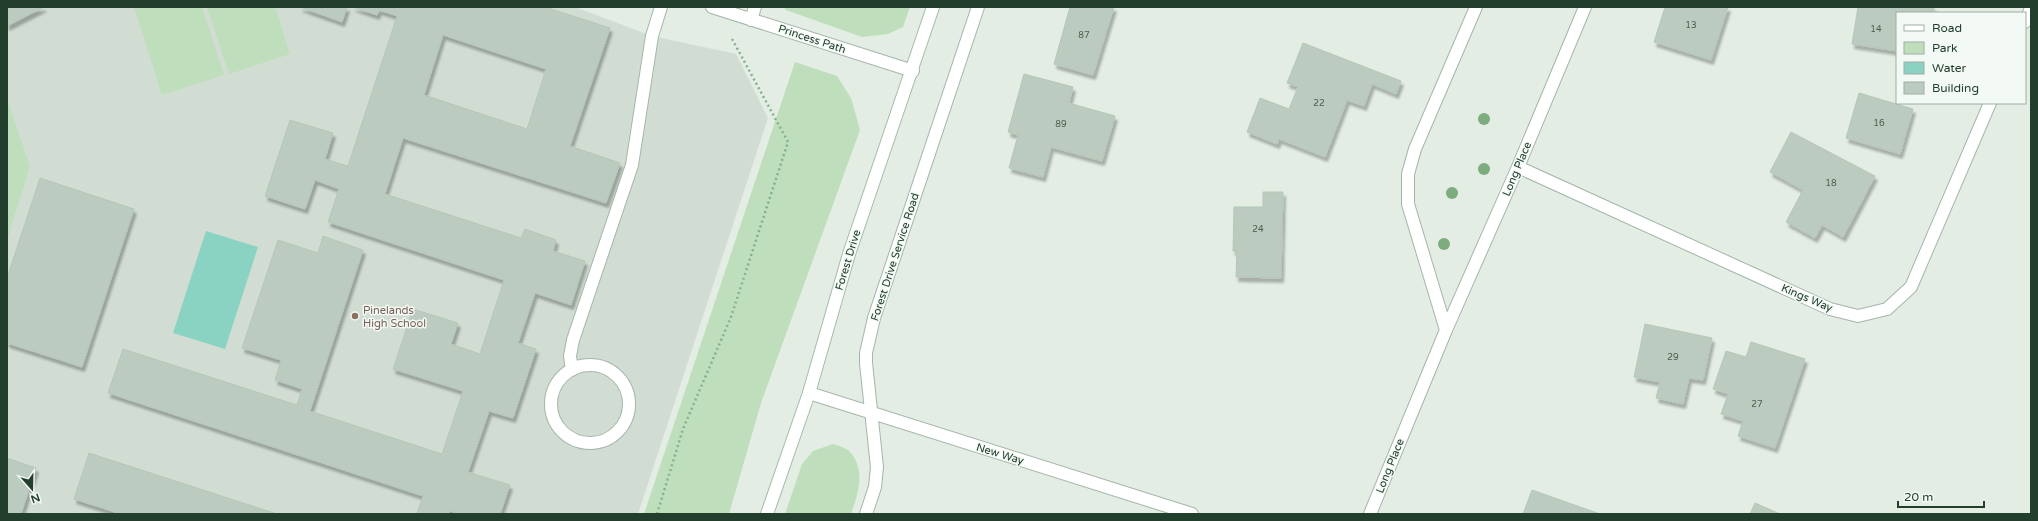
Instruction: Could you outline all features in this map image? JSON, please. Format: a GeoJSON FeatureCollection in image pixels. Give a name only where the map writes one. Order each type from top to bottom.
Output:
{"type":"FeatureCollection","features":[{"type":"Feature","properties":{"kind":"street"},"geometry":{"type":"LineString","coordinates":[[572,370],[570,356],[573,340],[632,165],[652,36],[661,7]]}},
{"type":"Feature","properties":{"kind":"street","name":"Princess Path"},"geometry":{"type":"LineString","coordinates":[[712,7],[912,71]]}},
{"type":"Feature","properties":{"kind":"street"},"geometry":{"type":"LineString","coordinates":[[751,20],[755,7]]}},
{"type":"Feature","properties":{"kind":"street","name":"Forest Drive"},"geometry":{"type":"LineString","coordinates":[[767,514],[809,394],[849,254],[933,7]]}},
{"type":"Feature","properties":{"kind":"street","name":"Forest Drive Service Road"},"geometry":{"type":"LineString","coordinates":[[866,514],[875,487],[877,467],[866,353],[874,318],[978,7]]}},
{"type":"Feature","properties":{"kind":"street"},"geometry":{"type":"LineString","coordinates":[[1446,330],[1408,204],[1408,174],[1415,149],[1476,7]]}},
{"type":"Feature","properties":{"kind":"street","name":"Long Place"},"geometry":{"type":"LineString","coordinates":[[1370,514],[1446,330],[1518,167],[1585,7]]}},
{"type":"Feature","properties":{"kind":"street"},"geometry":{"type":"LineString","coordinates":[[2026,20],[2031,8]]}},
{"type":"Feature","properties":{"kind":"street","name":"Kings Way"},"geometry":{"type":"LineString","coordinates":[[1518,167],[1830,309],[1858,316],[1887,309],[1911,287],[1990,104]]}},
{"type":"Feature","properties":{"kind":"street"},"geometry":{"type":"LineString","coordinates":[[584,365],[596,366],[608,370],[625,386],[628,398],[628,410],[625,421],[617,432],[608,439],[596,442],[584,442],[572,439],[562,431],[555,422],[551,398],[555,386],[572,370],[584,365]]}},
{"type":"Feature","properties":{"kind":"street","name":"New Way"},"geometry":{"type":"LineString","coordinates":[[809,394],[1192,514]]}},
{"type":"Feature","properties":{"kind":"path"},"geometry":{"type":"LineString","coordinates":[[657,514],[683,429],[731,316],[788,142],[733,38],[727,36]]}},
{"type":"Feature","properties":{"kind":"shaded area","name":"Pinelands High School"},"geometry":{"type":"Polygon","coordinates":[[[7,7],[575,7],[652,36],[736,54],[768,118],[638,514],[7,514],[7,7]]]}},
{"type":"Feature","properties":{"kind":"green space"},"geometry":{"type":"Polygon","coordinates":[[[134,7],[202,7],[224,75],[162,95],[134,7]]]}},
{"type":"Feature","properties":{"kind":"green space"},"geometry":{"type":"Polygon","coordinates":[[[207,7],[275,7],[290,54],[229,74],[207,7]]]}},
{"type":"Feature","properties":{"kind":"green space"},"geometry":{"type":"Polygon","coordinates":[[[784,7],[910,7],[903,27],[888,34],[862,37],[786,10],[784,7]]]}},
{"type":"Feature","properties":{"kind":"green space"},"geometry":{"type":"Polygon","coordinates":[[[795,62],[837,76],[851,98],[860,130],[761,403],[729,514],[644,514],[795,62]]]}},
{"type":"Feature","properties":{"kind":"green space"},"geometry":{"type":"Polygon","coordinates":[[[7,99],[30,166],[7,240],[7,99]]]}},
{"type":"Feature","properties":{"kind":"green space"},"geometry":{"type":"Polygon","coordinates":[[[833,444],[849,451],[858,466],[858,491],[851,514],[785,514],[802,464],[813,451],[833,444]]]}},
{"type":"Feature","properties":{"kind":"water"},"geometry":{"type":"Polygon","coordinates":[[[206,231],[258,247],[225,349],[173,333],[206,231]]]}},
{"type":"Feature","properties":{"kind":"building"},"geometry":{"type":"Polygon","coordinates":[[[7,7],[44,7],[7,26],[7,7]]]}},
{"type":"Feature","properties":{"kind":"building"},"geometry":{"type":"Polygon","coordinates":[[[300,7],[347,7],[342,22],[300,7]]]}},
{"type":"Feature","properties":{"kind":"building","name":"Pinelands High School"},"geometry":{"type":"Polygon","coordinates":[[[353,7],[545,7],[610,28],[570,146],[620,163],[606,203],[403,138],[385,194],[521,238],[525,229],[556,240],[553,251],[585,261],[571,305],[535,293],[518,343],[536,349],[513,418],[489,411],[468,472],[510,485],[500,514],[459,514],[450,511],[449,514],[417,514],[423,496],[108,393],[123,349],[297,405],[302,389],[275,380],[281,360],[242,348],[278,240],[318,253],[323,236],[363,250],[310,411],[442,454],[463,391],[393,369],[413,309],[458,323],[451,344],[480,354],[504,280],[328,222],[339,189],[315,180],[305,209],[265,196],[290,120],[333,133],[325,159],[348,166],[397,16],[379,10],[377,15],[353,7]],[[443,35],[424,95],[527,129],[546,69],[443,35]]]}},
{"type":"Feature","properties":{"kind":"building"},"geometry":{"type":"Polygon","coordinates":[[[1070,7],[1114,7],[1093,75],[1054,64],[1070,7]]]}},
{"type":"Feature","properties":{"kind":"building"},"geometry":{"type":"Polygon","coordinates":[[[1665,7],[1728,7],[1711,60],[1654,42],[1665,7]]]}},
{"type":"Feature","properties":{"kind":"building"},"geometry":{"type":"Polygon","coordinates":[[[1858,7],[1934,7],[1934,12],[1896,12],[1896,51],[1852,44],[1858,7]]]}},
{"type":"Feature","properties":{"kind":"building"},"geometry":{"type":"Polygon","coordinates":[[[1303,43],[1401,81],[1396,94],[1372,84],[1364,106],[1347,100],[1325,157],[1279,139],[1277,144],[1247,132],[1260,98],[1289,109],[1298,87],[1287,83],[1303,43]]]}},
{"type":"Feature","properties":{"kind":"building"},"geometry":{"type":"Polygon","coordinates":[[[1024,74],[1073,87],[1069,103],[1115,116],[1102,161],[1051,147],[1043,177],[1009,168],[1018,135],[1008,132],[1024,74]]]}},
{"type":"Feature","properties":{"kind":"building"},"geometry":{"type":"Polygon","coordinates":[[[1859,93],[1913,109],[1900,154],[1846,138],[1859,93]]]}},
{"type":"Feature","properties":{"kind":"building"},"geometry":{"type":"Polygon","coordinates":[[[1791,132],[1875,176],[1843,237],[1822,225],[1815,238],[1786,222],[1803,190],[1770,172],[1791,132]]]}},
{"type":"Feature","properties":{"kind":"building"},"geometry":{"type":"Polygon","coordinates":[[[40,178],[134,209],[82,367],[7,343],[7,278],[40,178]]]}},
{"type":"Feature","properties":{"kind":"building"},"geometry":{"type":"Polygon","coordinates":[[[1263,192],[1283,192],[1281,278],[1236,277],[1237,251],[1233,251],[1234,207],[1263,207],[1263,192]]]}},
{"type":"Feature","properties":{"kind":"building"},"geometry":{"type":"Polygon","coordinates":[[[1645,324],[1712,338],[1703,380],[1689,378],[1683,404],[1656,398],[1660,382],[1634,377],[1645,324]]]}},
{"type":"Feature","properties":{"kind":"building"},"geometry":{"type":"Polygon","coordinates":[[[1751,342],[1805,359],[1775,448],[1738,436],[1743,421],[1721,414],[1728,394],[1713,389],[1726,351],[1746,357],[1751,342]]]}},
{"type":"Feature","properties":{"kind":"building"},"geometry":{"type":"Polygon","coordinates":[[[89,453],[277,514],[121,514],[74,499],[89,453]]]}},
{"type":"Feature","properties":{"kind":"building"},"geometry":{"type":"Polygon","coordinates":[[[7,458],[36,468],[21,514],[7,514],[7,458]]]}},
{"type":"Feature","properties":{"kind":"building"},"geometry":{"type":"Polygon","coordinates":[[[1532,490],[1600,514],[1523,514],[1532,490]]]}},
{"type":"Feature","properties":{"kind":"building"},"geometry":{"type":"Polygon","coordinates":[[[1755,503],[1780,514],[1750,514],[1755,503]]]}},
{"type":"Feature","properties":{"kind":"place","name":"Pinelands High School"},"geometry":{"type":"Point","coordinates":[355,316]}}]}
